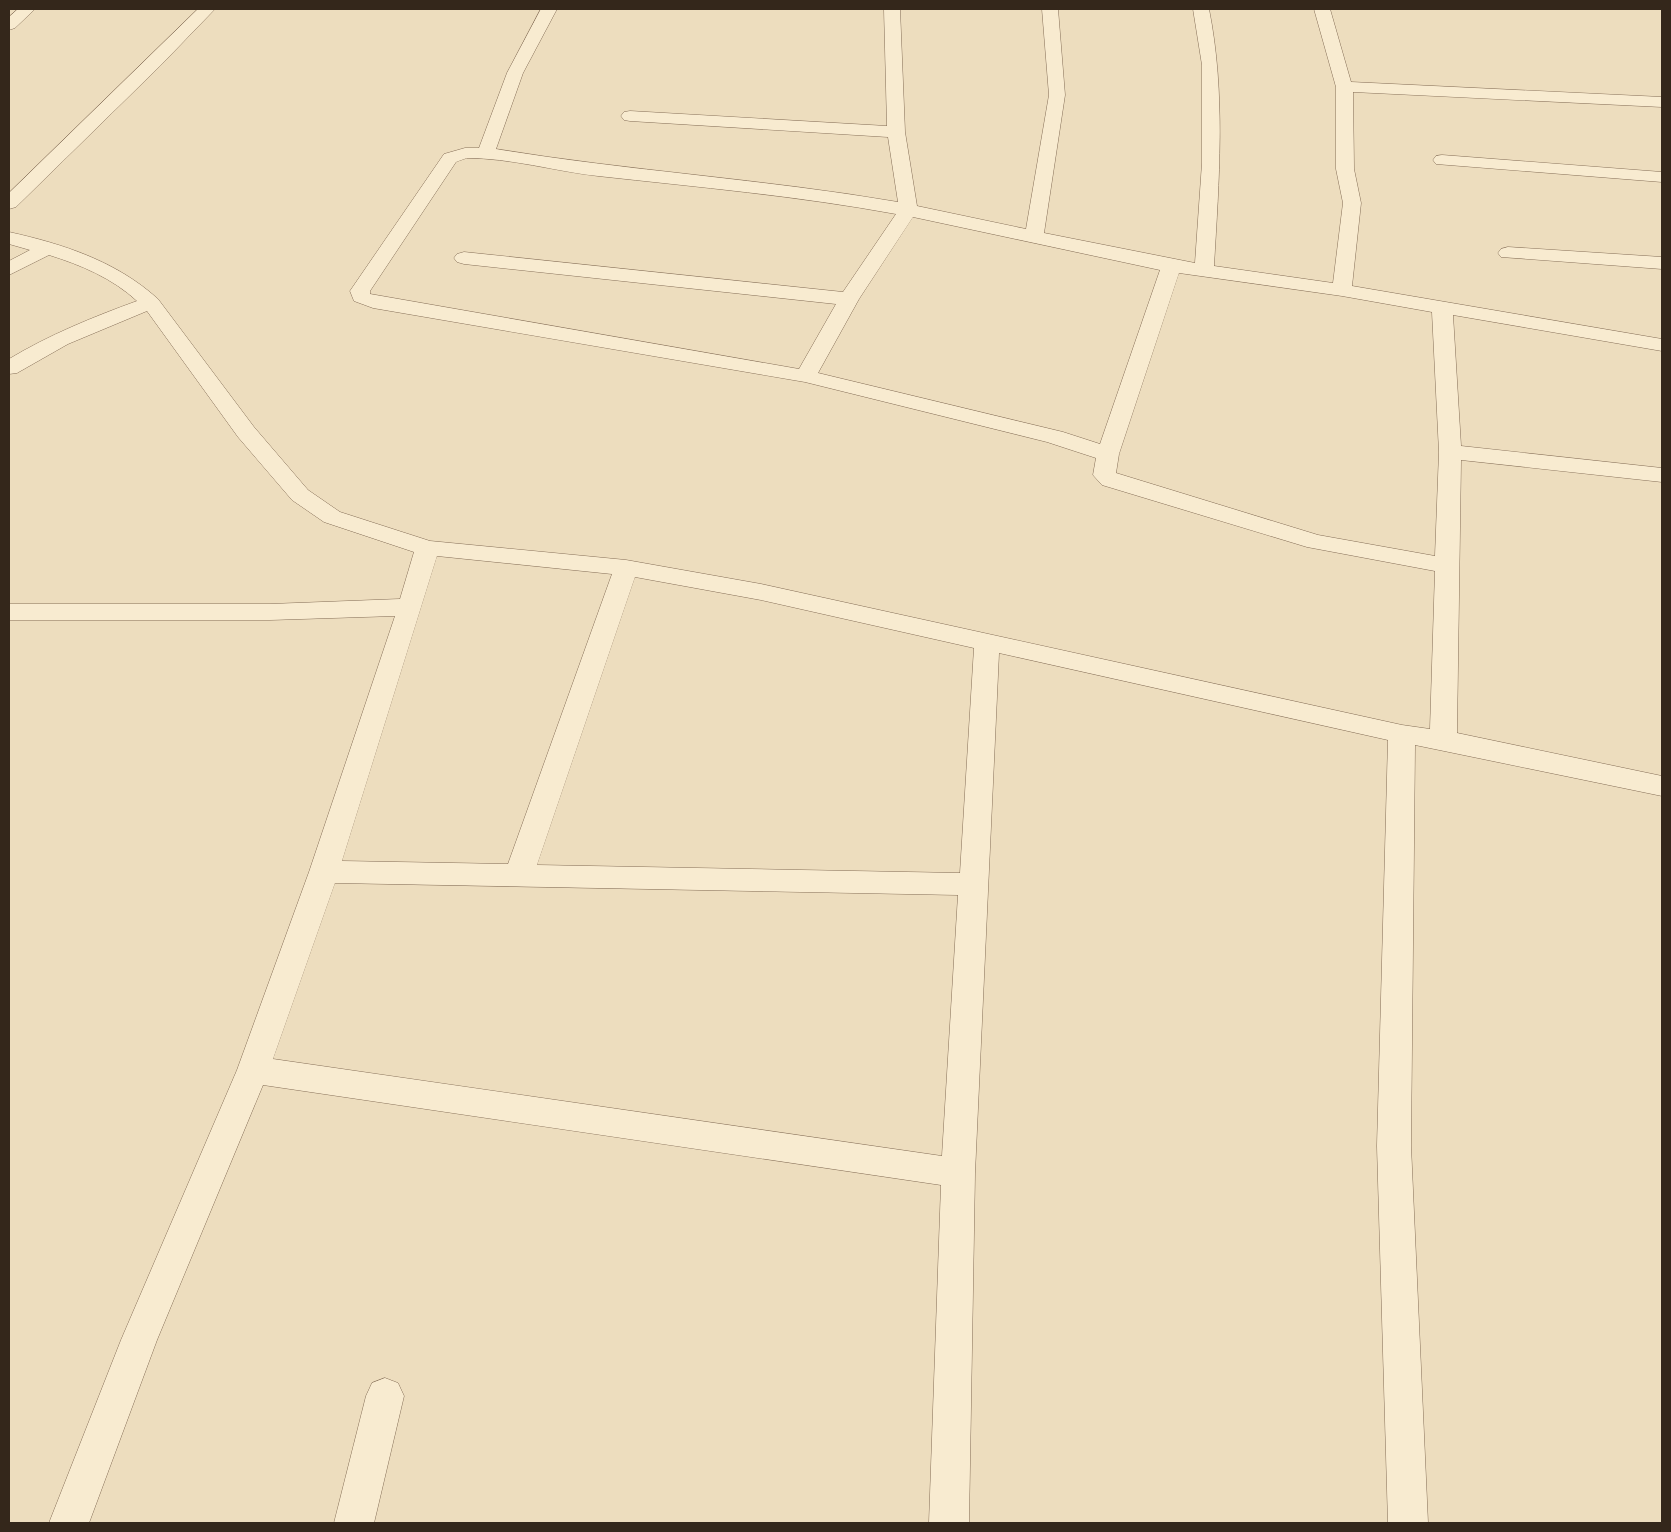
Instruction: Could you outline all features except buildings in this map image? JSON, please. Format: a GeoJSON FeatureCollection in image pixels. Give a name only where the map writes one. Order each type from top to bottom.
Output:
{"type":"FeatureCollection","features":[{"type":"Feature","properties":{"kind":"street"},"geometry":{"type":"LineString","coordinates":[[9,25],[27,9]]}},
{"type":"Feature","properties":{"kind":"street"},"geometry":{"type":"LineString","coordinates":[[9,203],[207,9]]}},
{"type":"Feature","properties":{"kind":"street"},"geometry":{"type":"LineString","coordinates":[[486,153],[516,73],[549,9]]}},
{"type":"Feature","properties":{"kind":"street"},"geometry":{"type":"LineString","coordinates":[[805,376],[849,299],[908,210],[896,132],[892,9]]}},
{"type":"Feature","properties":{"kind":"street"},"geometry":{"type":"LineString","coordinates":[[1034,236],[1057,95],[1050,9]]}},
{"type":"Feature","properties":{"kind":"street"},"geometry":{"type":"LineString","coordinates":[[1201,9],[1210,65],[1211,163],[1204,270]]}},
{"type":"Feature","properties":{"kind":"street"},"geometry":{"type":"LineString","coordinates":[[1322,9],[1344,88],[1345,169],[1352,203],[1342,290]]}},
{"type":"Feature","properties":{"kind":"street"},"geometry":{"type":"LineString","coordinates":[[1344,88],[1662,102]]}},
{"type":"Feature","properties":{"kind":"street"},"geometry":{"type":"LineString","coordinates":[[630,116],[896,132]]}},
{"type":"Feature","properties":{"kind":"street"},"geometry":{"type":"LineString","coordinates":[[1108,454],[1055,437],[805,376],[374,302],[361,297],[360,291],[450,158],[465,153],[486,153],[584,169],[847,200],[908,210],[1172,266],[1342,290],[1662,346]]}},
{"type":"Feature","properties":{"kind":"street"},"geometry":{"type":"LineString","coordinates":[[1442,160],[1662,177]]}},
{"type":"Feature","properties":{"kind":"street"},"geometry":{"type":"LineString","coordinates":[[9,238],[47,248],[101,268],[141,293],[151,303],[241,425],[300,495],[332,516],[427,548],[626,568],[761,592],[1402,734],[1442,740],[1662,786]]}},
{"type":"Feature","properties":{"kind":"street"},"geometry":{"type":"LineString","coordinates":[[9,269],[47,248]]}},
{"type":"Feature","properties":{"kind":"street"},"geometry":{"type":"LineString","coordinates":[[1508,253],[1662,263]]}},
{"type":"Feature","properties":{"kind":"street"},"geometry":{"type":"LineString","coordinates":[[464,258],[849,299]]}},
{"type":"Feature","properties":{"kind":"street"},"geometry":{"type":"LineString","coordinates":[[1172,266],[1108,454],[1104,475],[1110,480],[1315,542],[1446,565]]}},
{"type":"Feature","properties":{"kind":"street"},"geometry":{"type":"LineString","coordinates":[[9,368],[46,345],[97,322],[151,303]]}},
{"type":"Feature","properties":{"kind":"street"},"geometry":{"type":"LineString","coordinates":[[1442,307],[1450,452],[1442,740]]}},
{"type":"Feature","properties":{"kind":"street"},"geometry":{"type":"LineString","coordinates":[[1450,452],[1662,475]]}},
{"type":"Feature","properties":{"kind":"street"},"geometry":{"type":"LineString","coordinates":[[69,1523],[139,1340],[253,1070],[324,872],[410,607],[427,548]]}},
{"type":"Feature","properties":{"kind":"street"},"geometry":{"type":"LineString","coordinates":[[518,877],[626,568]]}},
{"type":"Feature","properties":{"kind":"street"},"geometry":{"type":"LineString","coordinates":[[9,612],[270,612],[410,607]]}},
{"type":"Feature","properties":{"kind":"street"},"geometry":{"type":"LineString","coordinates":[[949,1523],[958,1173],[987,643]]}},
{"type":"Feature","properties":{"kind":"street"},"geometry":{"type":"LineString","coordinates":[[1402,734],[1394,1146],[1408,1523]]}},
{"type":"Feature","properties":{"kind":"street"},"geometry":{"type":"LineString","coordinates":[[324,872],[974,884]]}},
{"type":"Feature","properties":{"kind":"street"},"geometry":{"type":"LineString","coordinates":[[253,1070],[958,1173]]}},
{"type":"Feature","properties":{"kind":"street"},"geometry":{"type":"LineString","coordinates":[[354,1523],[385,1396]]}}]}
